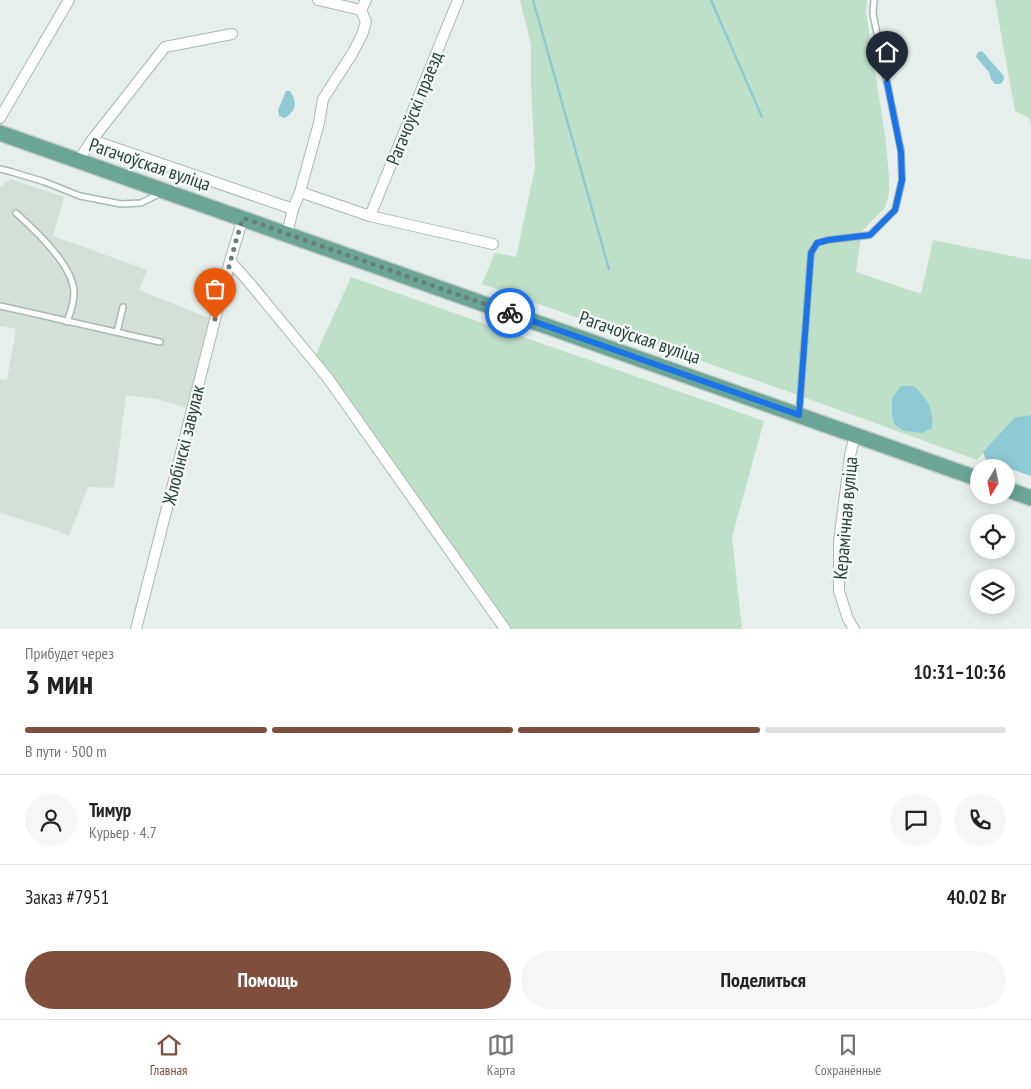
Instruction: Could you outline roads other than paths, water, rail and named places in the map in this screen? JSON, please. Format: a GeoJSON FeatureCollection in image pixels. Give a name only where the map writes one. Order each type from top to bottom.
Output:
{"type":"FeatureCollection","features":[{"type":"Feature","properties":{"kind":"main road","name":"Рагачоўская вуліца"},"geometry":{"type":"LineString","coordinates":[[0,133],[970,476]]}},
{"type":"Feature","properties":{"kind":"main road"},"geometry":{"type":"LineString","coordinates":[[1015,492],[1031,498]]}},
{"type":"Feature","properties":{"kind":"street"},"geometry":{"type":"LineString","coordinates":[[0,118],[69,0]]}},
{"type":"Feature","properties":{"kind":"street"},"geometry":{"type":"LineString","coordinates":[[318,0],[361,10]]}},
{"type":"Feature","properties":{"kind":"street"},"geometry":{"type":"LineString","coordinates":[[287,234],[319,123],[323,100],[362,35],[366,22],[361,10],[366,0]]}},
{"type":"Feature","properties":{"kind":"street","name":"Рагачоўскі праезд"},"geometry":{"type":"LineString","coordinates":[[370,216],[458,0]]}},
{"type":"Feature","properties":{"kind":"street"},"geometry":{"type":"LineString","coordinates":[[78,161],[92,140],[165,47],[232,34]]}},
{"type":"Feature","properties":{"kind":"street"},"geometry":{"type":"LineString","coordinates":[[92,140],[293,209]]}},
{"type":"Feature","properties":{"kind":"street"},"geometry":{"type":"LineString","coordinates":[[300,192],[370,216],[493,244]]}},
{"type":"Feature","properties":{"kind":"street","name":"Жлобінскі завулак"},"geometry":{"type":"LineString","coordinates":[[136,629],[230,261],[243,218]]}},
{"type":"Feature","properties":{"kind":"street"},"geometry":{"type":"LineString","coordinates":[[230,261],[248,280],[327,377],[505,629]]}},
{"type":"Feature","properties":{"kind":"street","name":"Керамічная вуліца"},"geometry":{"type":"LineString","coordinates":[[854,629],[848,619],[839,591],[839,542],[850,456],[855,434]]}},
{"type":"Feature","properties":{"kind":"lane"},"geometry":{"type":"LineString","coordinates":[[799,415],[811,253],[817,243],[870,235],[895,210],[902,180],[901,152],[873,14],[874,0]]}},
{"type":"Feature","properties":{"kind":"lane"},"geometry":{"type":"LineString","coordinates":[[0,170],[45,182],[80,196],[121,204],[141,203],[166,191]]}},
{"type":"Feature","properties":{"kind":"lane"},"geometry":{"type":"LineString","coordinates":[[16,213],[51,247],[68,272],[74,290],[74,302],[68,322]]}},
{"type":"Feature","properties":{"kind":"lane"},"geometry":{"type":"LineString","coordinates":[[0,306],[160,342]]}},
{"type":"Feature","properties":{"kind":"lane"},"geometry":{"type":"LineString","coordinates":[[117,332],[122,308]]}},
{"type":"Feature","properties":{"kind":"water"},"geometry":{"type":"Polygon","coordinates":[[[982,51],[1003,75],[1004,79],[1001,84],[995,84],[989,72],[976,57],[978,52],[982,51]]]}},
{"type":"Feature","properties":{"kind":"water"},"geometry":{"type":"Polygon","coordinates":[[[286,91],[290,91],[295,106],[292,112],[285,118],[279,116],[278,110],[286,91]]]}},
{"type":"Feature","properties":{"kind":"water"},"geometry":{"type":"Polygon","coordinates":[[[901,386],[914,386],[923,395],[931,410],[932,428],[922,433],[904,431],[894,424],[892,398],[901,386]]]}},
{"type":"Feature","properties":{"kind":"water"},"geometry":{"type":"Polygon","coordinates":[[[1031,415],[1031,476],[1015,470],[1015,459],[986,459],[983,452],[1015,417],[1031,415]]]}},
{"type":"Feature","properties":{"kind":"waterway"},"geometry":{"type":"LineString","coordinates":[[533,0],[609,269]]}},
{"type":"Feature","properties":{"kind":"waterway"},"geometry":{"type":"LineString","coordinates":[[711,0],[762,117]]}}]}
